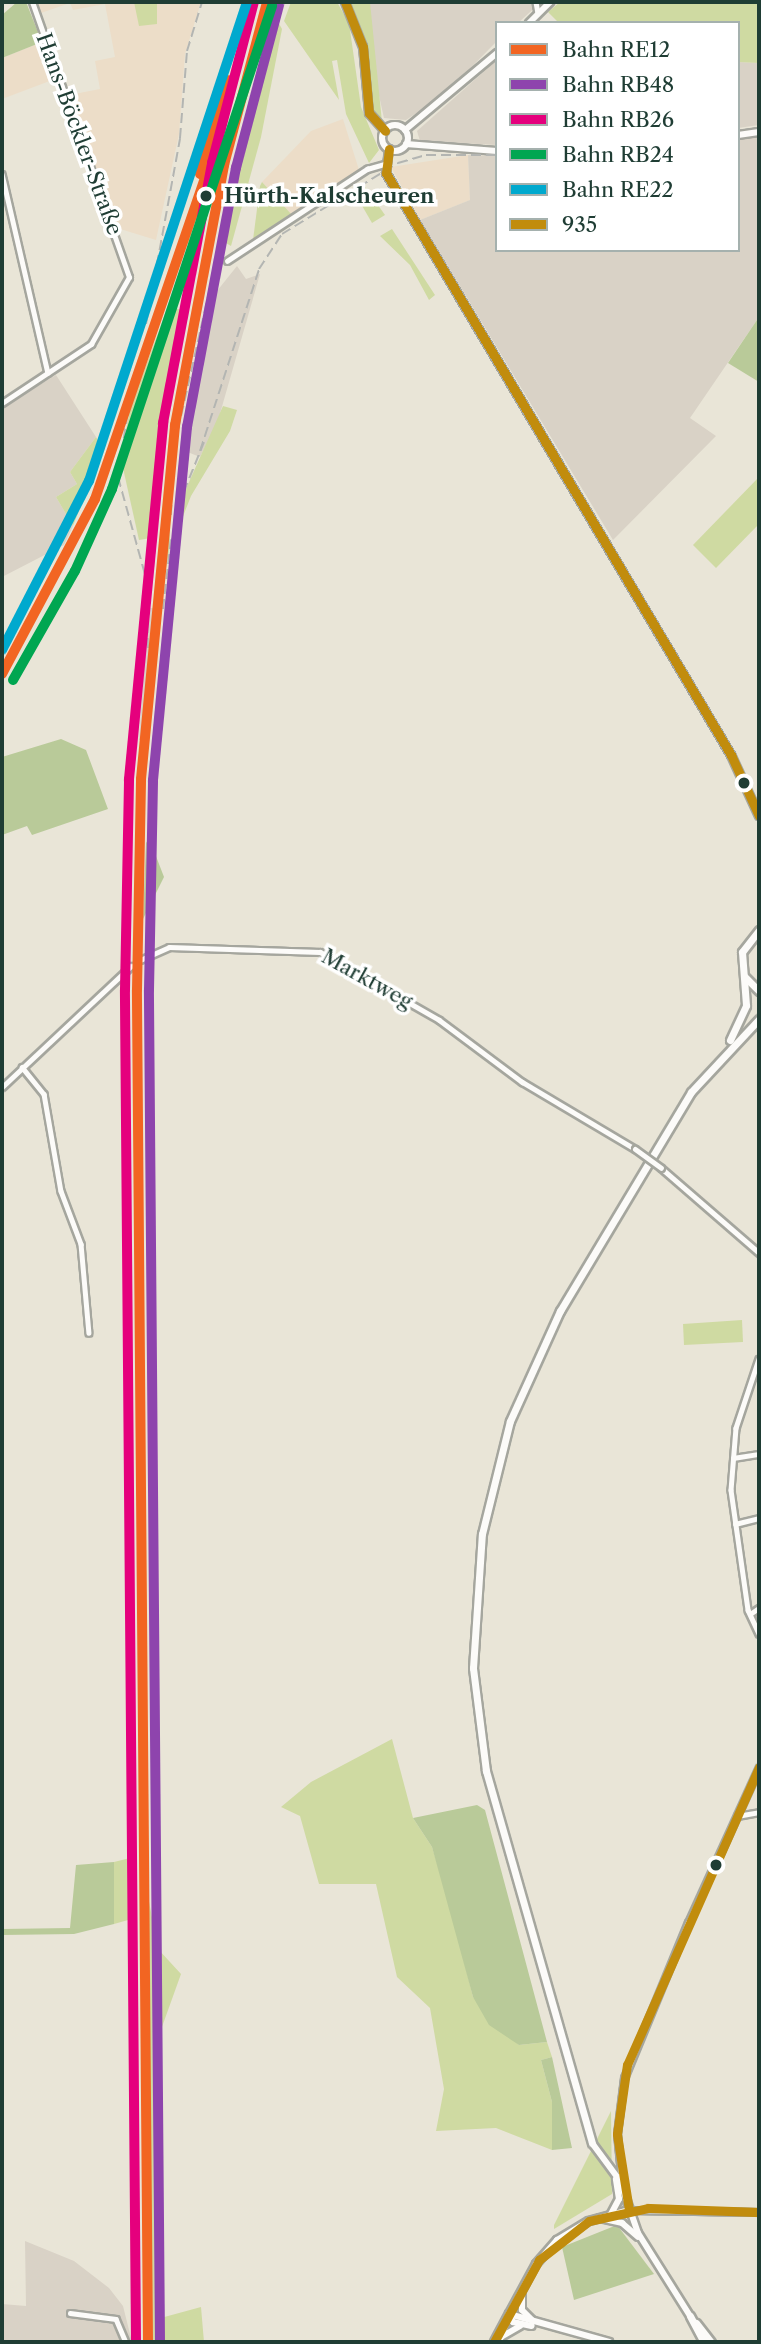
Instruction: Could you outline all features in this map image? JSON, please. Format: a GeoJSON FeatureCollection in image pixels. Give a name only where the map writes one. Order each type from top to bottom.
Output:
{"type":"FeatureCollection","features":[{"type":"Feature","properties":{"kind":"highway"},"geometry":{"type":"LineString","coordinates":[[592,2143],[500,1829],[475,1690],[474,1607],[486,1511],[534,1361],[542,1344],[668,1127],[723,1053],[746,1011],[744,945],[759,930]]}},
{"type":"Feature","properties":{"kind":"highway"},"geometry":{"type":"LineString","coordinates":[[743,974],[759,991]]}},
{"type":"Feature","properties":{"kind":"highway"},"geometry":{"type":"LineString","coordinates":[[723,1053],[759,1019]]}},
{"type":"Feature","properties":{"kind":"highway"},"geometry":{"type":"LineString","coordinates":[[690,2316],[704,2342]]}},
{"type":"Feature","properties":{"kind":"highway"},"geometry":{"type":"LineString","coordinates":[[690,2316],[710,2342]]}},
{"type":"Feature","properties":{"kind":"main road"},"geometry":{"type":"LineString","coordinates":[[345,2],[363,47],[369,113],[385,131],[389,149],[384,164],[614,556],[752,798],[759,816]]}},
{"type":"Feature","properties":{"kind":"main road"},"geometry":{"type":"LineString","coordinates":[[530,21],[547,3]]}},
{"type":"Feature","properties":{"kind":"main road"},"geometry":{"type":"LineString","coordinates":[[405,130],[495,54]]}},
{"type":"Feature","properties":{"kind":"main road"},"geometry":{"type":"LineString","coordinates":[[385,131],[395,125],[405,130]]}},
{"type":"Feature","properties":{"kind":"main road"},"geometry":{"type":"LineString","coordinates":[[405,130],[406,144]]}},
{"type":"Feature","properties":{"kind":"main road"},"geometry":{"type":"LineString","coordinates":[[740,135],[759,132]]}},
{"type":"Feature","properties":{"kind":"main road"},"geometry":{"type":"LineString","coordinates":[[389,149],[406,144],[495,151]]}},
{"type":"Feature","properties":{"kind":"main road"},"geometry":{"type":"LineString","coordinates":[[592,2143],[622,2185],[642,2241],[690,2316]]}},
{"type":"Feature","properties":{"kind":"main road"},"geometry":{"type":"LineString","coordinates":[[610,2214],[619,2199],[614,2173]]}},
{"type":"Feature","properties":{"kind":"main road"},"geometry":{"type":"LineString","coordinates":[[498,2341],[522,2286],[552,2245],[598,2217],[629,2210]]}},
{"type":"Feature","properties":{"kind":"main road"},"geometry":{"type":"LineString","coordinates":[[598,2217],[624,2224],[642,2241]]}},
{"type":"Feature","properties":{"kind":"main road"},"geometry":{"type":"LineString","coordinates":[[522,2286],[522,2310],[541,2326]]}},
{"type":"Feature","properties":{"kind":"main road"},"geometry":{"type":"LineString","coordinates":[[509,2314],[524,2325],[541,2326]]}},
{"type":"Feature","properties":{"kind":"main road"},"geometry":{"type":"LineString","coordinates":[[509,2314],[541,2326],[609,2342]]}},
{"type":"Feature","properties":{"kind":"main road"},"geometry":{"type":"LineString","coordinates":[[498,2341],[524,2325]]}},
{"type":"Feature","properties":{"kind":"street","name":"Hans-Böckler-Straße"},"geometry":{"type":"LineString","coordinates":[[32,2],[127,265],[128,285],[97,338],[49,374]]}},
{"type":"Feature","properties":{"kind":"street"},"geometry":{"type":"LineString","coordinates":[[536,2],[538,13]]}},
{"type":"Feature","properties":{"kind":"street"},"geometry":{"type":"LineString","coordinates":[[227,261],[367,169],[384,164]]}},
{"type":"Feature","properties":{"kind":"street"},"geometry":{"type":"LineString","coordinates":[[2,174],[49,374],[2,403]]}},
{"type":"Feature","properties":{"kind":"street","name":"Marktweg"},"geometry":{"type":"LineString","coordinates":[[139,960],[169,947],[320,951],[429,1014],[522,1083],[568,1107],[635,1149],[661,1168],[733,1234],[759,1253]]}},
{"type":"Feature","properties":{"kind":"street"},"geometry":{"type":"LineString","coordinates":[[2,1087],[131,966]]}},
{"type":"Feature","properties":{"kind":"street"},"geometry":{"type":"LineString","coordinates":[[22,1067],[44,1094],[61,1191],[81,1244],[89,1333]]}},
{"type":"Feature","properties":{"kind":"street"},"geometry":{"type":"LineString","coordinates":[[759,1359],[736,1428],[733,1458],[736,1524],[750,1614],[759,1634]]}},
{"type":"Feature","properties":{"kind":"street"},"geometry":{"type":"LineString","coordinates":[[733,1458],[759,1454]]}},
{"type":"Feature","properties":{"kind":"street"},"geometry":{"type":"LineString","coordinates":[[736,1524],[759,1518]]}},
{"type":"Feature","properties":{"kind":"street"},"geometry":{"type":"LineString","coordinates":[[750,1614],[759,1608]]}},
{"type":"Feature","properties":{"kind":"street"},"geometry":{"type":"LineString","coordinates":[[622,2185],[617,2134],[624,2078],[688,1923],[759,1767]]}},
{"type":"Feature","properties":{"kind":"street"},"geometry":{"type":"LineString","coordinates":[[737,1816],[759,1812]]}},
{"type":"Feature","properties":{"kind":"street"},"geometry":{"type":"LineString","coordinates":[[629,2210],[759,2212]]}},
{"type":"Feature","properties":{"kind":"street"},"geometry":{"type":"LineString","coordinates":[[70,2313],[116,2319],[126,2342]]}},
{"type":"Feature","properties":{"kind":"shaded area"},"geometry":{"type":"Polygon","coordinates":[[[36,2],[201,2],[185,54],[179,134],[156,240],[117,228],[69,95],[100,89],[95,61],[115,57],[105,4],[73,10],[70,3],[41,13],[36,2]]]}},
{"type":"Feature","properties":{"kind":"shaded area"},"geometry":{"type":"Polygon","coordinates":[[[358,2],[541,2],[520,21],[495,21],[495,43],[445,94],[406,120],[384,118],[358,2]]]}},
{"type":"Feature","properties":{"kind":"shaded area"},"geometry":{"type":"Polygon","coordinates":[[[42,42],[55,79],[2,99],[2,58],[42,42]]]}},
{"type":"Feature","properties":{"kind":"shaded area"},"geometry":{"type":"Polygon","coordinates":[[[495,62],[495,145],[420,141],[417,131],[495,62]]]}},
{"type":"Feature","properties":{"kind":"shaded area"},"geometry":{"type":"Polygon","coordinates":[[[740,62],[759,63],[759,125],[740,128],[740,62]]]}},
{"type":"Feature","properties":{"kind":"shaded area"},"geometry":{"type":"Polygon","coordinates":[[[343,119],[359,170],[292,215],[262,182],[311,131],[343,119]]]}},
{"type":"Feature","properties":{"kind":"shaded area"},"geometry":{"type":"Polygon","coordinates":[[[759,135],[759,317],[690,418],[716,436],[613,540],[420,220],[470,200],[468,155],[495,156],[495,252],[740,252],[740,138],[759,135]]]}},
{"type":"Feature","properties":{"kind":"shaded area"},"geometry":{"type":"Polygon","coordinates":[[[468,155],[470,200],[420,220],[391,167],[468,155]]]}},
{"type":"Feature","properties":{"kind":"shaded area"},"geometry":{"type":"Polygon","coordinates":[[[237,266],[246,279],[260,274],[217,424],[200,457],[180,449],[186,406],[213,296],[237,266]]]}},
{"type":"Feature","properties":{"kind":"shaded area"},"geometry":{"type":"Polygon","coordinates":[[[56,375],[96,437],[70,472],[77,484],[56,497],[73,526],[64,545],[2,577],[2,407],[56,375]]]}},
{"type":"Feature","properties":{"kind":"shaded area"},"geometry":{"type":"Polygon","coordinates":[[[148,608],[155,608],[145,740],[139,740],[148,608]]]}},
{"type":"Feature","properties":{"kind":"shaded area"},"geometry":{"type":"Polygon","coordinates":[[[25,2241],[74,2261],[109,2288],[123,2306],[132,2342],[2,2342],[2,2304],[26,2306],[25,2241]]]}},
{"type":"Feature","properties":{"kind":"green space"},"geometry":{"type":"Polygon","coordinates":[[[17,2],[26,2],[42,42],[2,58],[2,15],[17,2]]]}},
{"type":"Feature","properties":{"kind":"green space"},"geometry":{"type":"Polygon","coordinates":[[[134,2],[157,2],[157,24],[139,26],[134,2]]]}},
{"type":"Feature","properties":{"kind":"green space"},"geometry":{"type":"Polygon","coordinates":[[[291,2],[337,2],[349,23],[361,107],[379,150],[369,163],[346,114],[337,60],[332,61],[339,100],[284,21],[291,2]]]}},
{"type":"Feature","properties":{"kind":"green space"},"geometry":{"type":"Polygon","coordinates":[[[349,2],[370,2],[382,122],[373,111],[367,50],[349,2]]]}},
{"type":"Feature","properties":{"kind":"green space"},"geometry":{"type":"Polygon","coordinates":[[[560,2],[759,2],[759,63],[740,62],[740,21],[557,21],[548,12],[560,2]]]}},
{"type":"Feature","properties":{"kind":"green space"},"geometry":{"type":"Polygon","coordinates":[[[277,20],[282,29],[261,137],[231,246],[221,240],[227,206],[277,20]]]}},
{"type":"Feature","properties":{"kind":"green space"},"geometry":{"type":"Polygon","coordinates":[[[230,106],[203,232],[196,246],[187,244],[230,106]]]}},
{"type":"Feature","properties":{"kind":"green space"},"geometry":{"type":"Polygon","coordinates":[[[262,182],[292,215],[253,240],[260,186],[262,182]]]}},
{"type":"Feature","properties":{"kind":"green space"},"geometry":{"type":"Polygon","coordinates":[[[363,184],[385,215],[372,223],[353,190],[363,184]]]}},
{"type":"Feature","properties":{"kind":"green space"},"geometry":{"type":"Polygon","coordinates":[[[392,229],[435,295],[429,300],[410,265],[380,236],[392,229]]]}},
{"type":"Feature","properties":{"kind":"green space"},"geometry":{"type":"Polygon","coordinates":[[[168,306],[185,311],[151,538],[139,540],[121,459],[130,408],[168,306]]]}},
{"type":"Feature","properties":{"kind":"green space"},"geometry":{"type":"Polygon","coordinates":[[[759,317],[759,382],[728,363],[759,317]]]}},
{"type":"Feature","properties":{"kind":"green space"},"geometry":{"type":"Polygon","coordinates":[[[223,406],[237,410],[230,431],[191,496],[173,542],[185,491],[223,406]]]}},
{"type":"Feature","properties":{"kind":"green space"},"geometry":{"type":"Polygon","coordinates":[[[96,437],[103,449],[73,526],[56,497],[77,484],[70,472],[96,437]]]}},
{"type":"Feature","properties":{"kind":"green space"},"geometry":{"type":"Polygon","coordinates":[[[759,477],[759,524],[716,568],[693,545],[759,477]]]}},
{"type":"Feature","properties":{"kind":"green space"},"geometry":{"type":"Polygon","coordinates":[[[169,493],[170,546],[153,640],[164,517],[169,493]]]}},
{"type":"Feature","properties":{"kind":"green space"},"geometry":{"type":"Polygon","coordinates":[[[61,739],[86,750],[108,809],[32,835],[27,826],[2,835],[2,757],[61,739]]]}},
{"type":"Feature","properties":{"kind":"green space"},"geometry":{"type":"Polygon","coordinates":[[[149,838],[164,877],[143,919],[146,843],[149,838]]]}},
{"type":"Feature","properties":{"kind":"green space"},"geometry":{"type":"Polygon","coordinates":[[[742,1320],[743,1342],[684,1345],[683,1324],[742,1320]]]}},
{"type":"Feature","properties":{"kind":"green space"},"geometry":{"type":"Polygon","coordinates":[[[392,1739],[413,1818],[432,1847],[473,1997],[519,2045],[547,2042],[552,2057],[541,2060],[552,2102],[552,2150],[496,2128],[436,2131],[444,2089],[430,2008],[397,1977],[376,1884],[319,1884],[300,1816],[281,1807],[311,1782],[392,1739]]]}},
{"type":"Feature","properties":{"kind":"green space"},"geometry":{"type":"Polygon","coordinates":[[[477,1805],[485,1810],[547,2042],[519,2045],[489,2025],[473,1997],[432,1847],[413,1818],[477,1805]]]}},
{"type":"Feature","properties":{"kind":"green space"},"geometry":{"type":"Polygon","coordinates":[[[130,1858],[135,1918],[114,1924],[114,1862],[130,1858]]]}},
{"type":"Feature","properties":{"kind":"green space"},"geometry":{"type":"Polygon","coordinates":[[[114,1862],[114,1924],[74,1934],[2,1935],[2,1929],[70,1928],[76,1865],[114,1862]]]}},
{"type":"Feature","properties":{"kind":"green space"},"geometry":{"type":"Polygon","coordinates":[[[147,1891],[158,1949],[181,1974],[158,2038],[157,2319],[201,2307],[204,2342],[152,2342],[147,1891]]]}},
{"type":"Feature","properties":{"kind":"green space"},"geometry":{"type":"Polygon","coordinates":[[[552,2057],[572,2148],[552,2150],[552,2102],[541,2060],[552,2057]]]}},
{"type":"Feature","properties":{"kind":"green space"},"geometry":{"type":"Polygon","coordinates":[[[611,2111],[612,2194],[554,2229],[554,2225],[611,2111]]]}},
{"type":"Feature","properties":{"kind":"green space"},"geometry":{"type":"Polygon","coordinates":[[[617,2225],[654,2274],[574,2300],[562,2247],[617,2225]]]}},
{"type":"Feature","properties":{"kind":"railway"},"geometry":{"type":"LineString","coordinates":[[146,324],[180,138],[187,51],[202,2]]}},
{"type":"Feature","properties":{"kind":"railway"},"geometry":{"type":"LineString","coordinates":[[168,474],[274,2]]}},
{"type":"Feature","properties":{"kind":"railway"},"geometry":{"type":"LineString","coordinates":[[200,451],[259,269],[282,234],[398,163],[426,155],[495,155]]}},
{"type":"Feature","properties":{"kind":"railway"},"geometry":{"type":"LineString","coordinates":[[132,384],[118,477],[146,578],[148,651]]}},
{"type":"Feature","properties":{"kind":"railway"},"geometry":{"type":"LineString","coordinates":[[171,548],[178,506],[204,442]]}},
{"type":"Feature","properties":{"kind":"railway"},"geometry":{"type":"LineString","coordinates":[[171,515],[173,466]]}},
{"type":"Feature","properties":{"kind":"railway"},"geometry":{"type":"LineString","coordinates":[[163,609],[171,539]]}},
{"type":"Feature","properties":{"kind":"rail line","name":"RE22"},"geometry":{"type":"LineString","coordinates":[[2,650],[89,481],[247,2]]}},
{"type":"Feature","properties":{"kind":"rail line","name":"RB26"},"geometry":{"type":"LineString","coordinates":[[136,2342],[125,990],[129,779],[163,423],[212,163],[254,2]]}},
{"type":"Feature","properties":{"kind":"rail line","name":"RE12"},"geometry":{"type":"LineString","coordinates":[[148,2342],[137,990],[141,779],[175,425],[224,165],[267,2]]}},
{"type":"Feature","properties":{"kind":"rail line","name":"RB48"},"geometry":{"type":"LineString","coordinates":[[160,2342],[149,990],[153,780],[187,427],[236,168],[279,5]]}},
{"type":"Feature","properties":{"kind":"rail line","name":"RB24"},"geometry":{"type":"LineString","coordinates":[[13,680],[75,571],[112,489],[272,6]]}},
{"type":"Feature","properties":{"kind":"rail line","name":"RE12"},"geometry":{"type":"LineString","coordinates":[[200,174],[229,80]]}},
{"type":"Feature","properties":{"kind":"rail line","name":"RE12"},"geometry":{"type":"LineString","coordinates":[[2,674],[95,499],[211,161]]}},
{"type":"Feature","properties":{"kind":"transit line","name":"935"},"geometry":{"type":"LineString","coordinates":[[345,2],[363,47],[369,113],[385,131]]}},
{"type":"Feature","properties":{"kind":"transit line","name":"935"},"geometry":{"type":"LineString","coordinates":[[389,149],[386,173],[731,755],[759,816]]}},
{"type":"Feature","properties":{"kind":"transit line","name":"935"},"geometry":{"type":"LineString","coordinates":[[629,2210],[617,2134],[627,2065],[759,1767]]}},
{"type":"Feature","properties":{"kind":"transit line","name":"935"},"geometry":{"type":"LineString","coordinates":[[494,2342],[539,2260],[589,2221],[648,2208],[759,2212]]}},
{"type":"Feature","properties":{"kind":"place","name":"Hürth-Kalscheuren"},"geometry":{"type":"Point","coordinates":[206,196]}}]}
